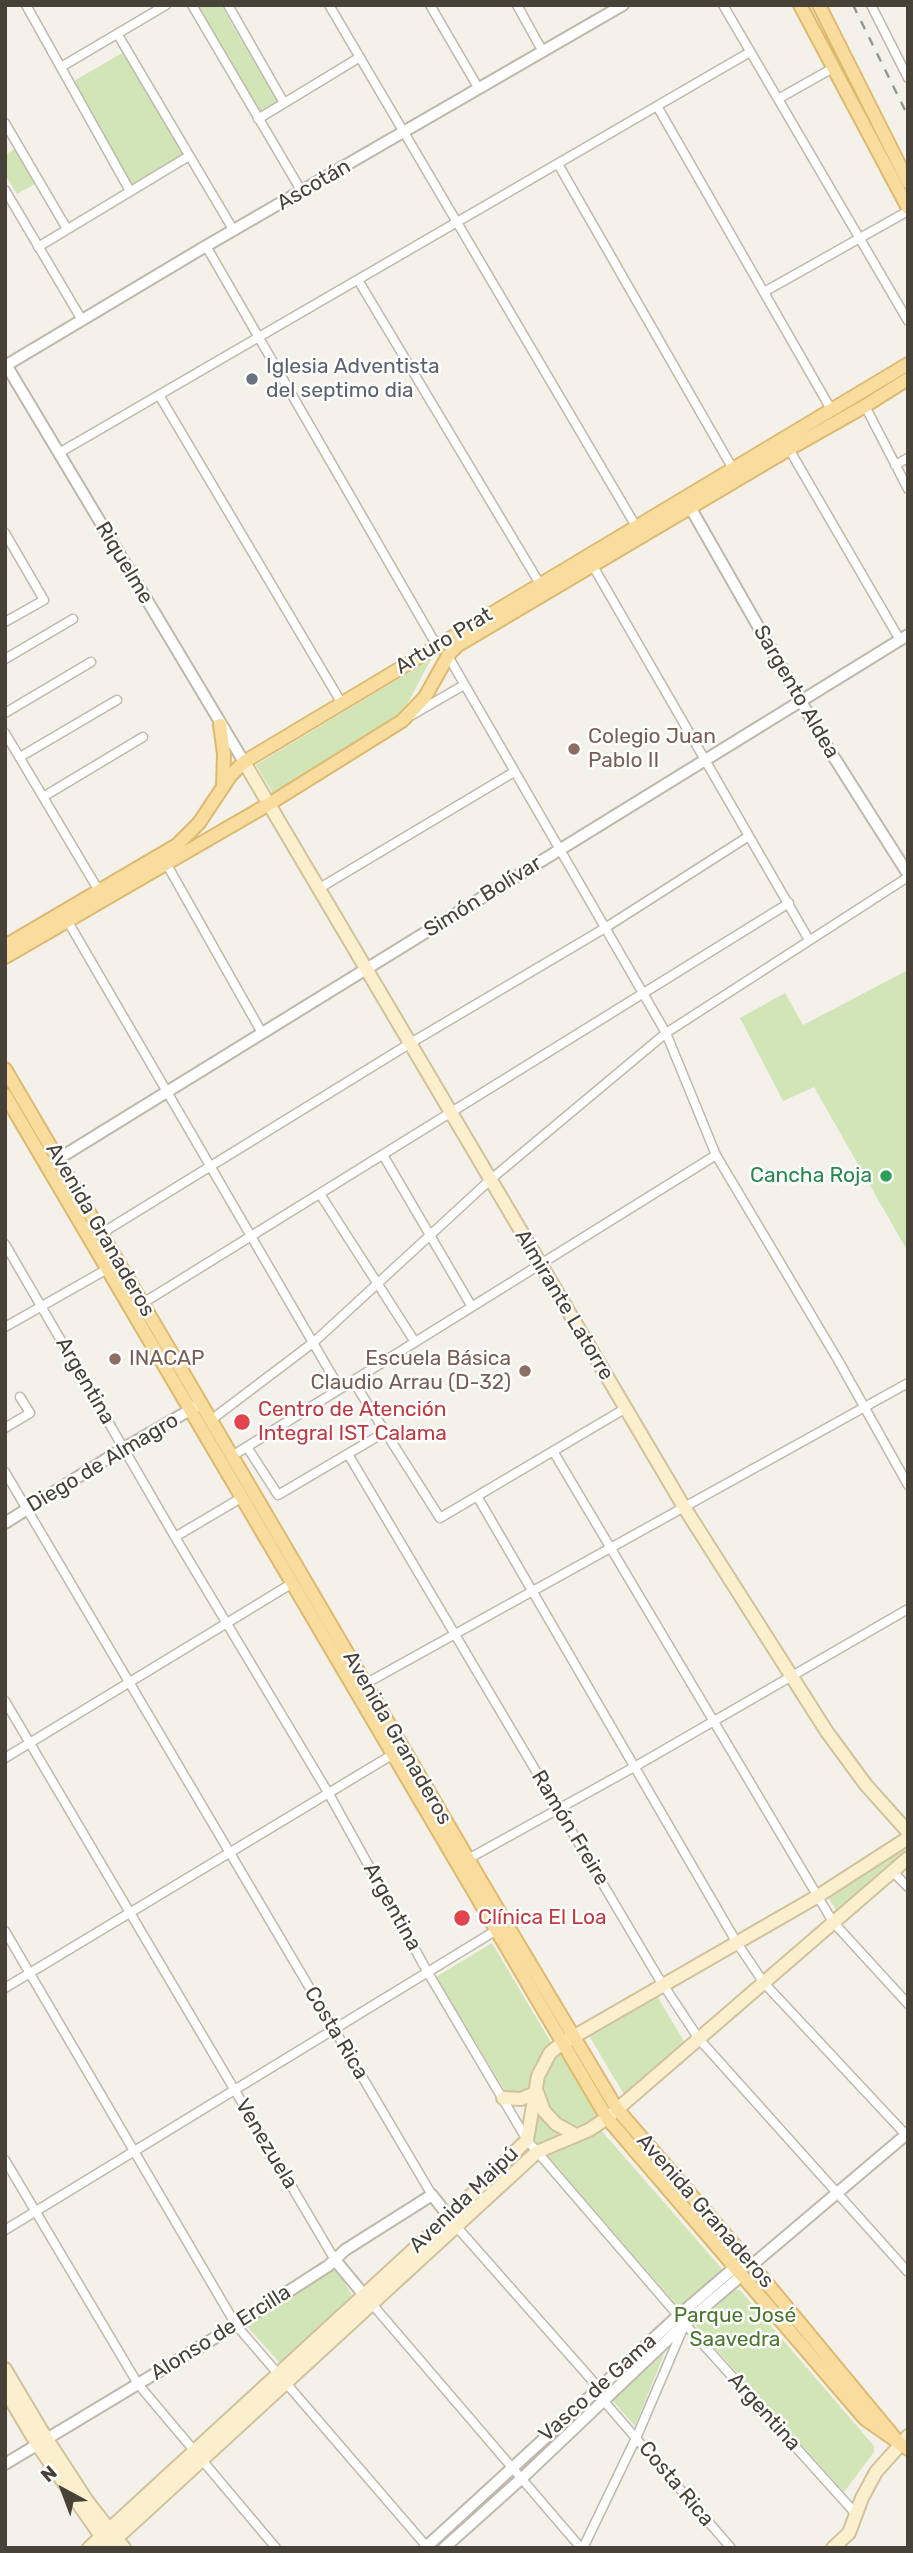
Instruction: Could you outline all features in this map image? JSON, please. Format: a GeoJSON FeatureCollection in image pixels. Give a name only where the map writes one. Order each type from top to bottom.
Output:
{"type":"FeatureCollection","features":[{"type":"Feature","properties":{"kind":"main road"},"geometry":{"type":"LineString","coordinates":[[800,5],[908,210]]}},
{"type":"Feature","properties":{"kind":"main road"},"geometry":{"type":"LineString","coordinates":[[819,5],[908,182]]}},
{"type":"Feature","properties":{"kind":"main road","name":"Arturo Prat"},"geometry":{"type":"LineString","coordinates":[[5,946],[177,845],[189,835],[244,762],[908,364]]}},
{"type":"Feature","properties":{"kind":"main road","name":"Arturo Prat"},"geometry":{"type":"LineString","coordinates":[[5,957],[268,804],[402,721],[425,696],[447,656],[458,645],[908,379]]}},
{"type":"Feature","properties":{"kind":"main road"},"geometry":{"type":"LineString","coordinates":[[220,725],[224,754],[223,787]]}},
{"type":"Feature","properties":{"kind":"main road","name":"Almirante Latorre"},"geometry":{"type":"LineString","coordinates":[[244,762],[684,1507],[791,1678],[852,1766],[908,1832]]}},
{"type":"Feature","properties":{"kind":"main road","name":"Avenida Granaderos"},"geometry":{"type":"LineString","coordinates":[[5,1069],[102,1233],[113,1266],[143,1303],[241,1498],[291,1584],[468,1859],[575,2037],[612,2113],[752,2265],[905,2443]]}},
{"type":"Feature","properties":{"kind":"main road","name":"Avenida Granaderos"},"geometry":{"type":"LineString","coordinates":[[5,1095],[113,1266],[196,1407],[211,1420],[365,1684],[398,1752],[495,1931],[561,2044],[738,2272],[865,2419],[905,2443]]}},
{"type":"Feature","properties":{"kind":"main road","name":"Avenida Maipú"},"geometry":{"type":"LineString","coordinates":[[453,2222],[527,2140],[542,2065],[550,2053],[561,2044],[818,1896],[908,1838]]}},
{"type":"Feature","properties":{"kind":"main road","name":"Avenida Maipú"},"geometry":{"type":"LineString","coordinates":[[89,2548],[110,2542],[197,2456],[453,2222],[537,2152],[589,2130],[612,2113],[908,1858]]}},
{"type":"Feature","properties":{"kind":"main road"},"geometry":{"type":"LineString","coordinates":[[503,2098],[521,2099],[537,2092],[544,2111],[556,2124],[576,2135]]}},
{"type":"Feature","properties":{"kind":"main road"},"geometry":{"type":"LineString","coordinates":[[5,2369],[42,2442]]}},
{"type":"Feature","properties":{"kind":"main road"},"geometry":{"type":"LineString","coordinates":[[5,2390],[110,2542]]}},
{"type":"Feature","properties":{"kind":"main road"},"geometry":{"type":"LineString","coordinates":[[833,2548],[849,2533],[876,2472],[905,2443]]}},
{"type":"Feature","properties":{"kind":"street"},"geometry":{"type":"LineString","coordinates":[[26,5],[130,191]]}},
{"type":"Feature","properties":{"kind":"street"},"geometry":{"type":"LineString","coordinates":[[61,67],[166,5]]}},
{"type":"Feature","properties":{"kind":"street"},"geometry":{"type":"LineString","coordinates":[[192,5],[302,192]]}},
{"type":"Feature","properties":{"kind":"street"},"geometry":{"type":"LineString","coordinates":[[228,5],[284,103]]}},
{"type":"Feature","properties":{"kind":"street"},"geometry":{"type":"LineString","coordinates":[[329,5],[637,528]]}},
{"type":"Feature","properties":{"kind":"street"},"geometry":{"type":"LineString","coordinates":[[430,5],[479,89]]}},
{"type":"Feature","properties":{"kind":"street"},"geometry":{"type":"LineString","coordinates":[[517,5],[543,52]]}},
{"type":"Feature","properties":{"kind":"street","name":"Ascotán"},"geometry":{"type":"LineString","coordinates":[[6,365],[623,5]]}},
{"type":"Feature","properties":{"kind":"street"},"geometry":{"type":"LineString","coordinates":[[723,5],[908,321]]}},
{"type":"Feature","properties":{"kind":"street"},"geometry":{"type":"LineString","coordinates":[[872,5],[908,78]]}},
{"type":"Feature","properties":{"kind":"street"},"geometry":{"type":"LineString","coordinates":[[118,35],[234,231]]}},
{"type":"Feature","properties":{"kind":"street"},"geometry":{"type":"LineString","coordinates":[[59,453],[750,52]]}},
{"type":"Feature","properties":{"kind":"street"},"geometry":{"type":"LineString","coordinates":[[258,119],[360,57]]}},
{"type":"Feature","properties":{"kind":"street"},"geometry":{"type":"LineString","coordinates":[[778,99],[833,68]]}},
{"type":"Feature","properties":{"kind":"street"},"geometry":{"type":"LineString","coordinates":[[657,106],[832,411]]}},
{"type":"Feature","properties":{"kind":"street"},"geometry":{"type":"LineString","coordinates":[[5,123],[68,229]]}},
{"type":"Feature","properties":{"kind":"street"},"geometry":{"type":"LineString","coordinates":[[38,247],[189,156]]}},
{"type":"Feature","properties":{"kind":"street"},"geometry":{"type":"LineString","coordinates":[[558,164],[733,469]]}},
{"type":"Feature","properties":{"kind":"street"},"geometry":{"type":"LineString","coordinates":[[5,190],[82,320]]}},
{"type":"Feature","properties":{"kind":"street"},"geometry":{"type":"LineString","coordinates":[[764,292],[908,210]]}},
{"type":"Feature","properties":{"kind":"street"},"geometry":{"type":"LineString","coordinates":[[206,246],[437,646]]}},
{"type":"Feature","properties":{"kind":"street"},"geometry":{"type":"LineString","coordinates":[[358,280],[540,584]]}},
{"type":"Feature","properties":{"kind":"street","name":"Riquelme"},"geometry":{"type":"LineString","coordinates":[[6,365],[244,762]]}},
{"type":"Feature","properties":{"kind":"street"},"geometry":{"type":"LineString","coordinates":[[159,395],[341,702]]}},
{"type":"Feature","properties":{"kind":"street"},"geometry":{"type":"LineString","coordinates":[[865,406],[908,489]]}},
{"type":"Feature","properties":{"kind":"street"},"geometry":{"type":"LineString","coordinates":[[789,449],[904,637]]}},
{"type":"Feature","properties":{"kind":"street"},"geometry":{"type":"LineString","coordinates":[[895,465],[908,458]]}},
{"type":"Feature","properties":{"kind":"street","name":"Sargento Aldea"},"geometry":{"type":"LineString","coordinates":[[690,508],[800,701],[908,875]]}},
{"type":"Feature","properties":{"kind":"street"},"geometry":{"type":"LineString","coordinates":[[5,533],[44,600],[5,622]]}},
{"type":"Feature","properties":{"kind":"street"},"geometry":{"type":"LineString","coordinates":[[593,566],[808,940]]}},
{"type":"Feature","properties":{"kind":"street"},"geometry":{"type":"LineString","coordinates":[[5,659],[73,619]]}},
{"type":"Feature","properties":{"kind":"street","name":"Simón Bolívar"},"geometry":{"type":"LineString","coordinates":[[58,1159],[904,637]]}},
{"type":"Feature","properties":{"kind":"street"},"geometry":{"type":"LineString","coordinates":[[447,656],[666,1033],[716,1155],[908,1485]]}},
{"type":"Feature","properties":{"kind":"street"},"geometry":{"type":"LineString","coordinates":[[5,713],[91,662]]}},
{"type":"Feature","properties":{"kind":"street","name":"Arturo Prat"},"geometry":{"type":"LineString","coordinates":[[402,721],[464,685]]}},
{"type":"Feature","properties":{"kind":"street"},"geometry":{"type":"LineString","coordinates":[[20,758],[117,700]]}},
{"type":"Feature","properties":{"kind":"street"},"geometry":{"type":"LineString","coordinates":[[5,733],[99,891]]}},
{"type":"Feature","properties":{"kind":"street"},"geometry":{"type":"LineString","coordinates":[[43,797],[143,737]]}},
{"type":"Feature","properties":{"kind":"street"},"geometry":{"type":"LineString","coordinates":[[318,889],[514,772]]}},
{"type":"Feature","properties":{"kind":"street"},"geometry":{"type":"LineString","coordinates":[[102,1233],[409,1044],[605,928],[749,836]]}},
{"type":"Feature","properties":{"kind":"street"},"geometry":{"type":"LineString","coordinates":[[166,863],[262,1034]]}},
{"type":"Feature","properties":{"kind":"street"},"geometry":{"type":"LineString","coordinates":[[211,1420],[314,1342],[379,1286],[490,1180],[666,1033],[908,875]]}},
{"type":"Feature","properties":{"kind":"street"},"geometry":{"type":"LineString","coordinates":[[143,1303],[789,903]]}},
{"type":"Feature","properties":{"kind":"street"},"geometry":{"type":"LineString","coordinates":[[67,920],[169,1091],[340,1389]]}},
{"type":"Feature","properties":{"kind":"street"},"geometry":{"type":"LineString","coordinates":[[383,1155],[472,1307]]}},
{"type":"Feature","properties":{"kind":"street"},"geometry":{"type":"LineString","coordinates":[[232,1456],[716,1155]]}},
{"type":"Feature","properties":{"kind":"street"},"geometry":{"type":"LineString","coordinates":[[320,1194],[415,1342]]}},
{"type":"Feature","properties":{"kind":"street","name":"Argentina"},"geometry":{"type":"LineString","coordinates":[[5,1244],[175,1537],[330,1794],[427,1971],[527,2140],[856,2514]]}},
{"type":"Feature","properties":{"kind":"street"},"geometry":{"type":"LineString","coordinates":[[5,1328],[113,1266]]}},
{"type":"Feature","properties":{"kind":"street"},"geometry":{"type":"LineString","coordinates":[[353,1381],[439,1518],[626,1408]]}},
{"type":"Feature","properties":{"kind":"street"},"geometry":{"type":"LineString","coordinates":[[365,1684],[908,1383]]}},
{"type":"Feature","properties":{"kind":"street"},"geometry":{"type":"LineString","coordinates":[[5,1427],[30,1413],[20,1396]]}},
{"type":"Feature","properties":{"kind":"street","name":"Diego de Almagro"},"geometry":{"type":"LineString","coordinates":[[5,1523],[124,1448],[196,1407]]}},
{"type":"Feature","properties":{"kind":"street"},"geometry":{"type":"LineString","coordinates":[[247,1447],[278,1495],[385,1432]]}},
{"type":"Feature","properties":{"kind":"street"},"geometry":{"type":"LineString","coordinates":[[553,1451],[833,1922],[908,2004]]}},
{"type":"Feature","properties":{"kind":"street","name":"Ramón Freire"},"geometry":{"type":"LineString","coordinates":[[348,1454],[663,1986],[699,2039],[908,2272]]}},
{"type":"Feature","properties":{"kind":"street","name":"Costa Rica"},"geometry":{"type":"LineString","coordinates":[[5,1472],[432,2195],[731,2548]]}},
{"type":"Feature","properties":{"kind":"street"},"geometry":{"type":"LineString","coordinates":[[477,1496],[737,1943],[764,1983],[907,2135],[752,2265],[738,2272]]}},
{"type":"Feature","properties":{"kind":"street"},"geometry":{"type":"LineString","coordinates":[[175,1537],[241,1498]]}},
{"type":"Feature","properties":{"kind":"street"},"geometry":{"type":"LineString","coordinates":[[5,1758],[291,1584]]}},
{"type":"Feature","properties":{"kind":"street"},"geometry":{"type":"LineString","coordinates":[[468,1859],[714,1722],[908,1609]]}},
{"type":"Feature","properties":{"kind":"street","name":"Venezuela"},"geometry":{"type":"LineString","coordinates":[[5,1701],[335,2260],[510,2468],[582,2548]]}},
{"type":"Feature","properties":{"kind":"street"},"geometry":{"type":"LineString","coordinates":[[5,1988],[398,1752]]}},
{"type":"Feature","properties":{"kind":"street"},"geometry":{"type":"LineString","coordinates":[[892,1871],[908,1887]]}},
{"type":"Feature","properties":{"kind":"street"},"geometry":{"type":"LineString","coordinates":[[5,1931],[236,2325],[427,2547]]}},
{"type":"Feature","properties":{"kind":"street"},"geometry":{"type":"LineString","coordinates":[[5,2230],[495,1931]]}},
{"type":"Feature","properties":{"kind":"street"},"geometry":{"type":"LineString","coordinates":[[5,2160],[138,2384],[276,2548]]}},
{"type":"Feature","properties":{"kind":"street","name":"Alonso de Ercilla"},"geometry":{"type":"LineString","coordinates":[[5,2464],[236,2325],[335,2260],[345,2250],[432,2195]]}},
{"type":"Feature","properties":{"kind":"street","name":"Vasco de Gama"},"geometry":{"type":"LineString","coordinates":[[427,2547],[597,2387],[738,2272]]}},
{"type":"Feature","properties":{"kind":"street"},"geometry":{"type":"LineString","coordinates":[[582,2548],[636,2436],[682,2319]]}},
{"type":"Feature","properties":{"kind":"street","name":"Vasco de Gama"},"geometry":{"type":"LineString","coordinates":[[444,2548],[604,2400],[682,2319]]}},
{"type":"Feature","properties":{"kind":"green space"},"geometry":{"type":"Polygon","coordinates":[[[197,5],[221,5],[278,102],[259,113],[197,5]]]}},
{"type":"Feature","properties":{"kind":"green space"},"geometry":{"type":"Polygon","coordinates":[[[124,52],[183,155],[130,187],[74,81],[124,52]]]}},
{"type":"Feature","properties":{"kind":"green space"},"geometry":{"type":"Polygon","coordinates":[[[15,149],[35,184],[17,194],[5,174],[5,155],[15,149]]]}},
{"type":"Feature","properties":{"kind":"green space"},"geometry":{"type":"Polygon","coordinates":[[[431,659],[403,712],[273,793],[256,765],[431,659]]]}},
{"type":"Feature","properties":{"kind":"green space","name":"Cancha Roja"},"geometry":{"type":"Polygon","coordinates":[[[908,970],[908,1252],[814,1087],[783,1101],[740,1018],[785,993],[803,1025],[908,970]]]}},
{"type":"Feature","properties":{"kind":"green space"},"geometry":{"type":"Polygon","coordinates":[[[903,1850],[908,1852],[838,1914],[827,1895],[903,1850]]]}},
{"type":"Feature","properties":{"kind":"green space"},"geometry":{"type":"Polygon","coordinates":[[[492,1943],[553,2046],[540,2058],[531,2082],[524,2091],[505,2091],[436,1977],[492,1943]]]}},
{"type":"Feature","properties":{"kind":"green space"},"geometry":{"type":"Polygon","coordinates":[[[657,1996],[685,2043],[625,2096],[589,2036],[657,1996]]]}},
{"type":"Feature","properties":{"kind":"green space"},"geometry":{"type":"Polygon","coordinates":[[[561,2051],[599,2115],[584,2126],[574,2129],[554,2116],[541,2090],[552,2059],[561,2051]]]}},
{"type":"Feature","properties":{"kind":"green space"},"geometry":{"type":"Polygon","coordinates":[[[541,2111],[564,2133],[540,2145],[532,2141],[541,2111]]]}},
{"type":"Feature","properties":{"kind":"green space","name":"Parque José Saavedra"},"geometry":{"type":"Polygon","coordinates":[[[600,2129],[723,2270],[679,2308],[548,2156],[548,2151],[600,2129]]]}},
{"type":"Feature","properties":{"kind":"green space"},"geometry":{"type":"Polygon","coordinates":[[[334,2266],[352,2295],[280,2363],[243,2322],[334,2266]]]}},
{"type":"Feature","properties":{"kind":"green space","name":"Parque José Saavedra"},"geometry":{"type":"Polygon","coordinates":[[[735,2290],[740,2290],[874,2446],[874,2452],[844,2492],[696,2327],[696,2324],[735,2290]]]}},
{"type":"Feature","properties":{"kind":"green space"},"geometry":{"type":"Polygon","coordinates":[[[665,2352],[635,2426],[612,2400],[665,2352]]]}},
{"type":"Feature","properties":{"kind":"railway"},"geometry":{"type":"LineString","coordinates":[[853,5],[908,116]]}},
{"type":"Feature","properties":{"kind":"place","name":"Iglesia Adventista del septimo dia"},"geometry":{"type":"Point","coordinates":[252,379]}},
{"type":"Feature","properties":{"kind":"place","name":"Colegio Juan Pablo II"},"geometry":{"type":"Point","coordinates":[574,749]}},
{"type":"Feature","properties":{"kind":"place","name":"Cancha Roja"},"geometry":{"type":"Point","coordinates":[886,1176]}},
{"type":"Feature","properties":{"kind":"place","name":"INACAP"},"geometry":{"type":"Point","coordinates":[115,1359]}},
{"type":"Feature","properties":{"kind":"place","name":"Escuela Básica Claudio Arrau (D-32)"},"geometry":{"type":"Point","coordinates":[525,1371]}},
{"type":"Feature","properties":{"kind":"place","name":"Centro de Atención Integral IST Calama"},"geometry":{"type":"Point","coordinates":[242,1422]}},
{"type":"Feature","properties":{"kind":"place","name":"Clínica El Loa"},"geometry":{"type":"Point","coordinates":[462,1918]}}]}
